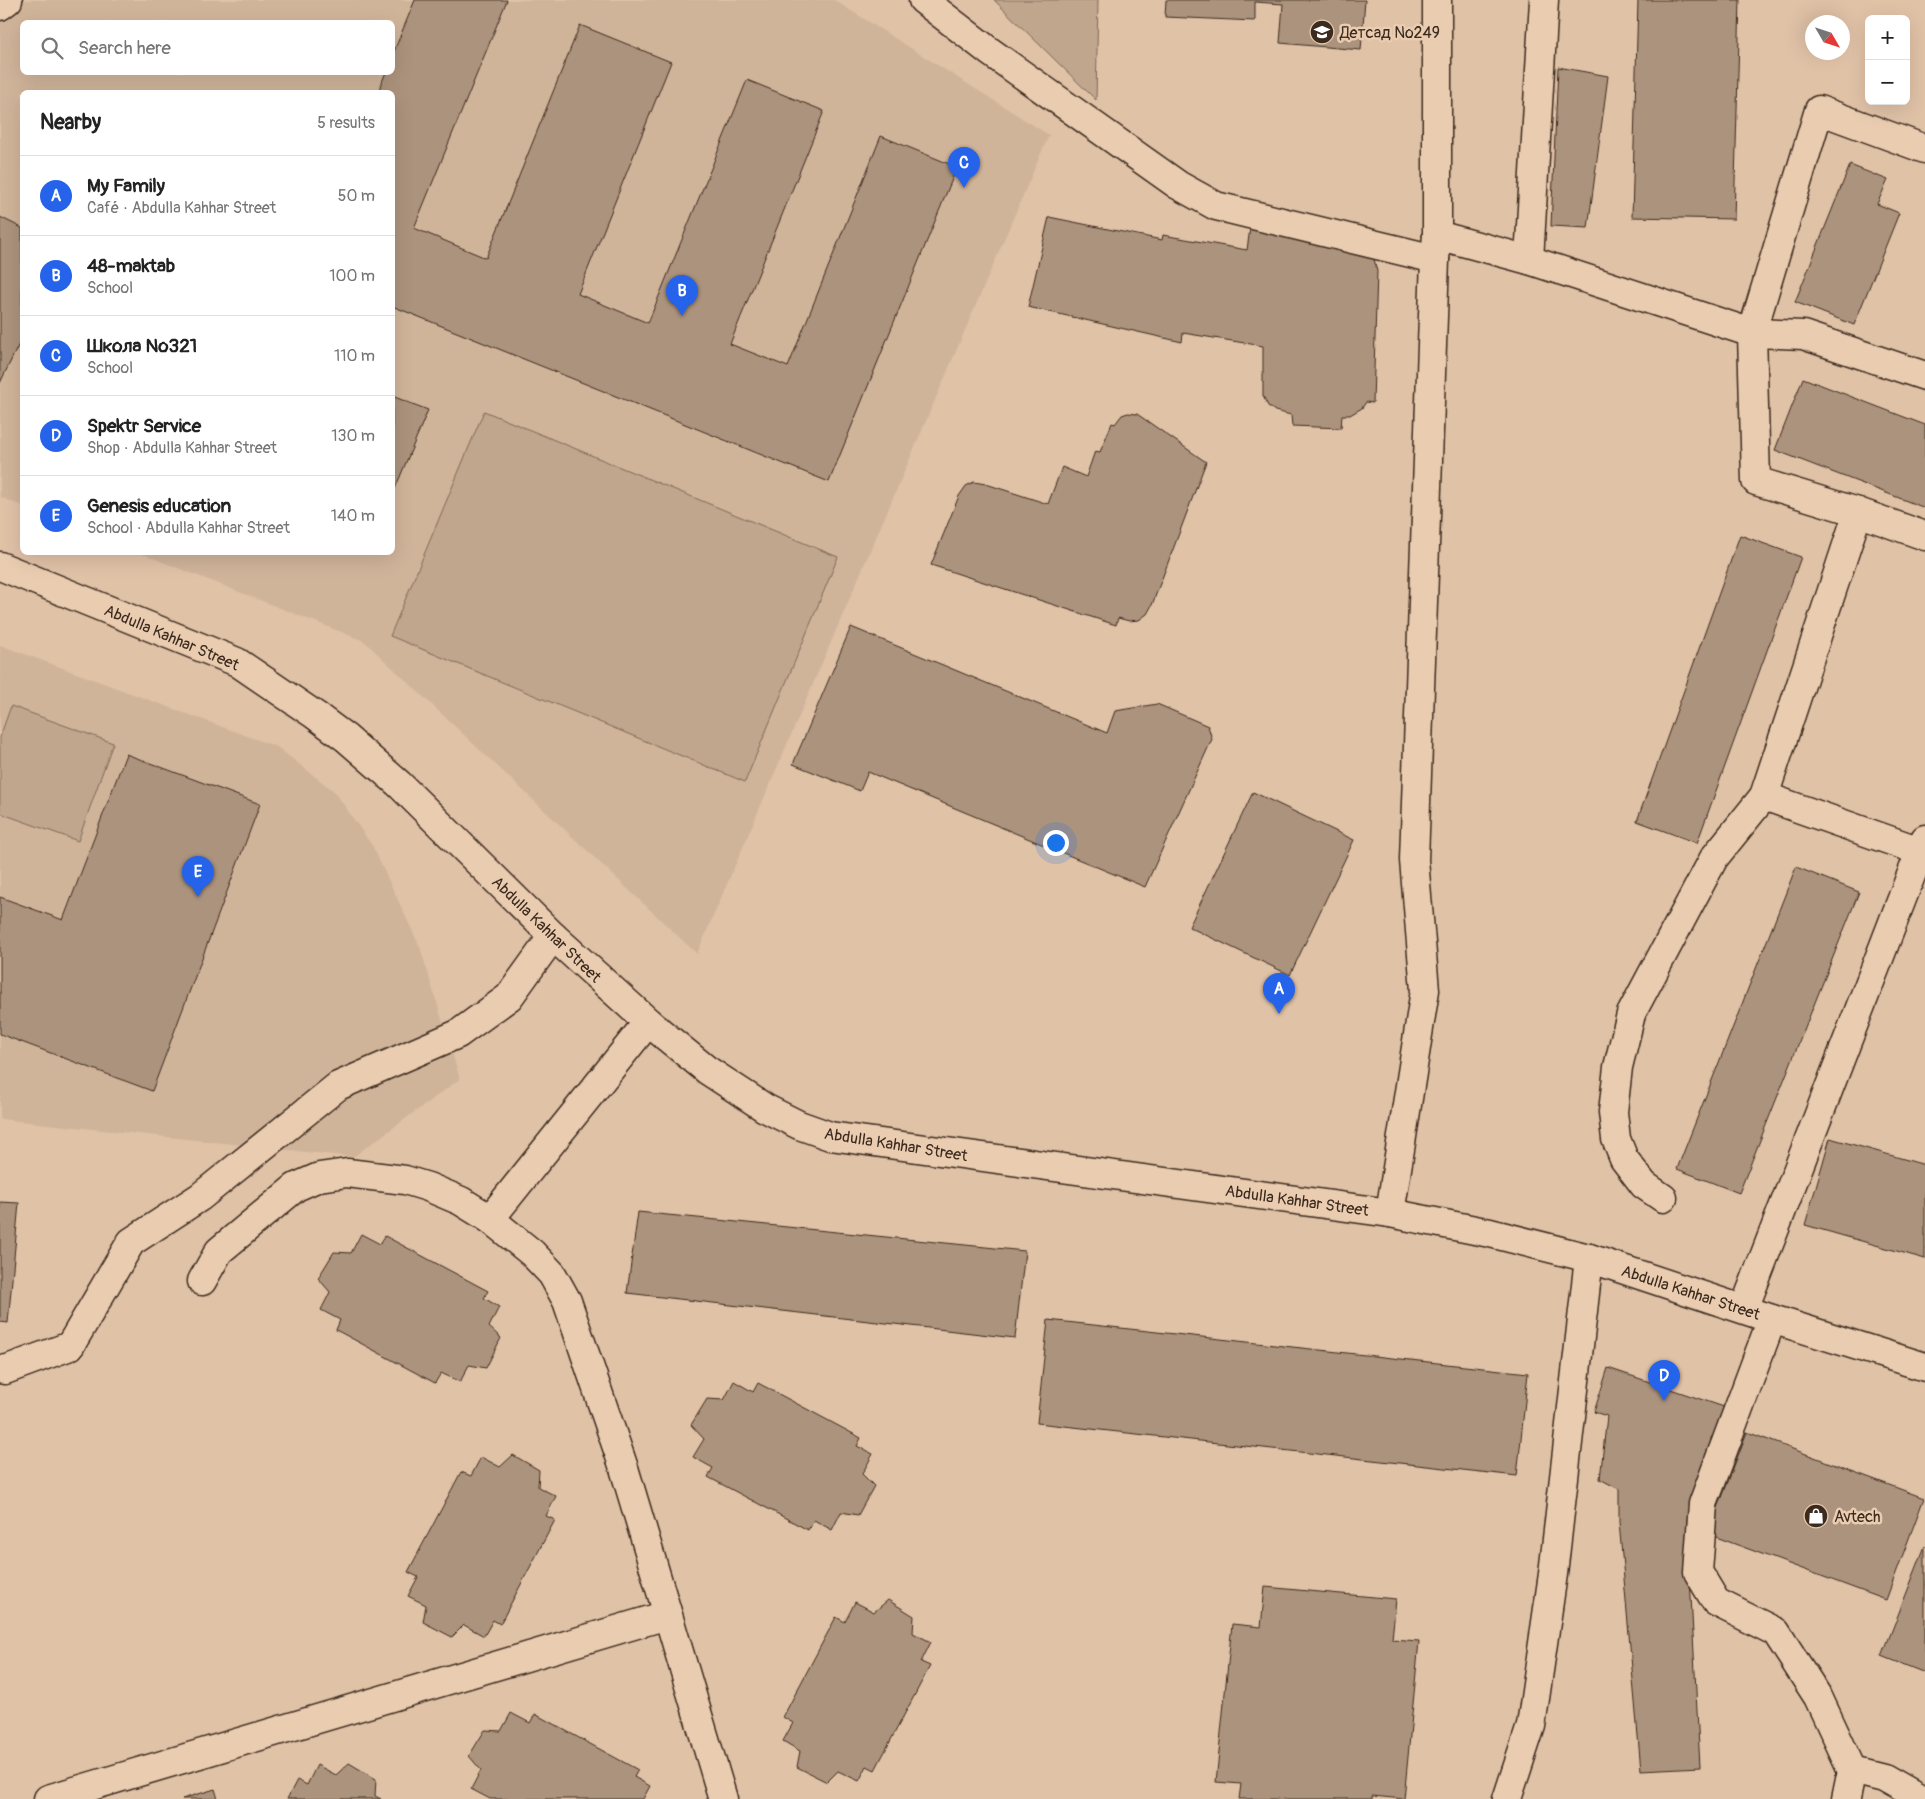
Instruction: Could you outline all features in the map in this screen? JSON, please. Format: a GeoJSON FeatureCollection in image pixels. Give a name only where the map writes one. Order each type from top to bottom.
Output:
{"type":"FeatureCollection","features":[{"type":"Feature","properties":{"kind":"street"},"geometry":{"type":"LineString","coordinates":[[0,6],[8,0]]}},
{"type":"Feature","properties":{"kind":"street"},"geometry":{"type":"LineString","coordinates":[[923,0],[989,51],[1178,185],[1216,206],[1436,247],[1530,260],[1752,333],[1803,335],[1925,376]]}},
{"type":"Feature","properties":{"kind":"street"},"geometry":{"type":"LineString","coordinates":[[1390,1212],[1425,990],[1414,860],[1436,247],[1437,0]]}},
{"type":"Feature","properties":{"kind":"street"},"geometry":{"type":"LineString","coordinates":[[1530,260],[1544,0]]}},
{"type":"Feature","properties":{"kind":"street"},"geometry":{"type":"LineString","coordinates":[[1925,148],[1819,110],[1752,333],[1756,481],[1858,512],[1925,536]]}},
{"type":"Feature","properties":{"kind":"street"},"geometry":{"type":"LineString","coordinates":[[1664,1198],[1644,1186],[1624,1159],[1616,1139],[1613,1112],[1618,1067],[1630,1014],[1714,858],[1764,796],[1858,512]]}},
{"type":"Feature","properties":{"kind":"street","name":"Abdulla Kahhar Street"},"geometry":{"type":"LineString","coordinates":[[0,566],[237,662],[339,732],[373,761],[552,936],[648,1022],[708,1070],[764,1108],[799,1125],[830,1136],[1390,1212],[1490,1233],[1589,1258],[1772,1319],[1925,1367]]}},
{"type":"Feature","properties":{"kind":"street"},"geometry":{"type":"LineString","coordinates":[[1744,1309],[1922,845],[1764,796]]}},
{"type":"Feature","properties":{"kind":"street"},"geometry":{"type":"LineString","coordinates":[[0,1369],[5,1370],[70,1346],[131,1242],[200,1197],[338,1086],[458,1034],[487,1013],[509,997],[552,936]]}},
{"type":"Feature","properties":{"kind":"street"},"geometry":{"type":"LineString","coordinates":[[490,1219],[648,1022]]}},
{"type":"Feature","properties":{"kind":"street"},"geometry":{"type":"LineString","coordinates":[[202,1281],[218,1251],[296,1187],[319,1176],[347,1173],[405,1180],[428,1187],[461,1201],[490,1219],[532,1253],[552,1274],[567,1301],[624,1468],[723,1799]]}},
{"type":"Feature","properties":{"kind":"street"},"geometry":{"type":"LineString","coordinates":[[1507,1799],[1533,1716],[1554,1574],[1589,1258]]}},
{"type":"Feature","properties":{"kind":"street"},"geometry":{"type":"LineString","coordinates":[[1772,1319],[1703,1504],[1698,1572],[1716,1602],[1776,1632],[1818,1697],[1852,1770],[1846,1799]]}},
{"type":"Feature","properties":{"kind":"street"},"geometry":{"type":"LineString","coordinates":[[48,1799],[667,1616]]}},
{"type":"Feature","properties":{"kind":"street"},"geometry":{"type":"LineString","coordinates":[[1852,1770],[1884,1778],[1921,1799]]}},
{"type":"Feature","properties":{"kind":"shaded area"},"geometry":{"type":"Polygon","coordinates":[[[21,0],[834,0],[1049,135],[697,954],[364,641],[145,555],[395,555],[395,90],[20,90],[20,505],[0,497],[0,17],[21,0]]]}},
{"type":"Feature","properties":{"kind":"shaded area"},"geometry":{"type":"Polygon","coordinates":[[[994,0],[1098,0],[1096,100],[994,0]]]}},
{"type":"Feature","properties":{"kind":"shaded area"},"geometry":{"type":"Polygon","coordinates":[[[484,411],[838,557],[745,782],[390,636],[484,411]]]}},
{"type":"Feature","properties":{"kind":"shaded area"},"geometry":{"type":"Polygon","coordinates":[[[0,645],[277,747],[335,792],[373,847],[420,947],[460,1079],[353,1157],[0,1119],[0,645]]]}},
{"type":"Feature","properties":{"kind":"shaded area"},"geometry":{"type":"Polygon","coordinates":[[[11,706],[113,743],[78,841],[0,813],[0,737],[11,706]]]}},
{"type":"Feature","properties":{"kind":"building"},"geometry":{"type":"Polygon","coordinates":[[[415,0],[507,0],[414,228],[486,258],[580,25],[671,62],[578,294],[648,323],[747,80],[824,111],[730,344],[788,367],[881,136],[957,167],[829,482],[395,307],[395,90],[379,90],[385,75],[395,75],[395,49],[415,0]]]}},
{"type":"Feature","properties":{"kind":"building","name":"Детсад №249"},"geometry":{"type":"Polygon","coordinates":[[[1166,0],[1365,0],[1361,50],[1280,43],[1283,4],[1255,2],[1255,21],[1165,17],[1166,0]]]}},
{"type":"Feature","properties":{"kind":"building"},"geometry":{"type":"Polygon","coordinates":[[[1638,0],[1740,0],[1734,219],[1632,217],[1638,0]]]}},
{"type":"Feature","properties":{"kind":"building"},"geometry":{"type":"Polygon","coordinates":[[[1558,67],[1608,76],[1588,228],[1551,226],[1558,67]]]}},
{"type":"Feature","properties":{"kind":"building"},"geometry":{"type":"Polygon","coordinates":[[[1850,165],[1888,180],[1877,204],[1899,213],[1854,325],[1795,302],[1850,165]]]}},
{"type":"Feature","properties":{"kind":"building"},"geometry":{"type":"Polygon","coordinates":[[[0,217],[20,227],[20,342],[0,383],[0,217]]]}},
{"type":"Feature","properties":{"kind":"building"},"geometry":{"type":"Polygon","coordinates":[[[1049,217],[1162,240],[1163,235],[1247,250],[1250,228],[1367,246],[1374,259],[1377,271],[1373,403],[1366,402],[1362,408],[1350,415],[1342,415],[1341,428],[1292,426],[1291,415],[1275,411],[1268,406],[1263,396],[1263,346],[1183,333],[1182,342],[1028,307],[1049,217]]]}},
{"type":"Feature","properties":{"kind":"building"},"geometry":{"type":"Polygon","coordinates":[[[1803,378],[1925,425],[1925,508],[1775,450],[1803,378]]]}},
{"type":"Feature","properties":{"kind":"building"},"geometry":{"type":"Polygon","coordinates":[[[395,397],[428,410],[395,489],[395,397]]]}},
{"type":"Feature","properties":{"kind":"building"},"geometry":{"type":"Polygon","coordinates":[[[1128,413],[1137,414],[1206,462],[1147,614],[1139,620],[1129,621],[1118,618],[1116,625],[931,565],[959,496],[966,486],[974,482],[986,484],[1048,504],[1062,467],[1086,477],[1095,451],[1100,452],[1112,423],[1115,424],[1122,415],[1128,413]]]}},
{"type":"Feature","properties":{"kind":"building"},"geometry":{"type":"Polygon","coordinates":[[[1740,535],[1801,557],[1697,843],[1637,821],[1740,535]]]}},
{"type":"Feature","properties":{"kind":"building"},"geometry":{"type":"Polygon","coordinates":[[[851,627],[1107,733],[1115,711],[1157,704],[1208,726],[1212,739],[1145,887],[868,772],[860,791],[793,764],[851,627]]]}},
{"type":"Feature","properties":{"kind":"building"},"geometry":{"type":"Polygon","coordinates":[[[126,754],[260,804],[152,1091],[0,1034],[0,897],[63,920],[126,754]]]}},
{"type":"Feature","properties":{"kind":"building"},"geometry":{"type":"Polygon","coordinates":[[[1253,792],[1354,840],[1290,975],[1189,927],[1253,792]]]}},
{"type":"Feature","properties":{"kind":"building"},"geometry":{"type":"Polygon","coordinates":[[[1796,867],[1859,892],[1739,1193],[1677,1169],[1796,867]]]}},
{"type":"Feature","properties":{"kind":"building"},"geometry":{"type":"Polygon","coordinates":[[[1830,1138],[1925,1165],[1925,1259],[1805,1225],[1830,1138]]]}},
{"type":"Feature","properties":{"kind":"building"},"geometry":{"type":"Polygon","coordinates":[[[0,1202],[19,1203],[8,1323],[0,1322],[0,1202]]]}},
{"type":"Feature","properties":{"kind":"building"},"geometry":{"type":"Polygon","coordinates":[[[638,1212],[1025,1251],[1015,1338],[627,1293],[638,1212]]]}},
{"type":"Feature","properties":{"kind":"building"},"geometry":{"type":"Polygon","coordinates":[[[361,1234],[380,1244],[385,1236],[488,1291],[484,1298],[499,1307],[489,1327],[501,1338],[486,1368],[469,1365],[460,1382],[441,1373],[435,1383],[336,1330],[340,1320],[321,1310],[330,1292],[318,1278],[334,1252],[351,1253],[361,1234]]]}},
{"type":"Feature","properties":{"kind":"building"},"geometry":{"type":"Polygon","coordinates":[[[1048,1320],[1528,1373],[1517,1476],[1037,1423],[1048,1320]]]}},
{"type":"Feature","properties":{"kind":"building"},"geometry":{"type":"Polygon","coordinates":[[[1608,1368],[1724,1407],[1687,1520],[1700,1767],[1641,1770],[1619,1522],[1619,1489],[1600,1479],[1607,1416],[1594,1412],[1608,1368]]]}},
{"type":"Feature","properties":{"kind":"building"},"geometry":{"type":"Polygon","coordinates":[[[734,1381],[753,1392],[758,1383],[861,1438],[857,1446],[873,1454],[862,1474],[874,1486],[858,1515],[841,1512],[832,1530],[814,1520],[808,1530],[708,1477],[713,1468],[693,1457],[704,1439],[691,1425],[707,1399],[724,1400],[734,1381]]]}},
{"type":"Feature","properties":{"kind":"building"},"geometry":{"type":"Polygon","coordinates":[[[1747,1432],[1924,1498],[1886,1600],[1708,1534],[1747,1432]]]}},
{"type":"Feature","properties":{"kind":"building"},"geometry":{"type":"Polygon","coordinates":[[[513,1455],[539,1470],[538,1487],[556,1496],[546,1516],[555,1520],[500,1624],[493,1620],[484,1636],[464,1625],[452,1637],[423,1622],[426,1605],[408,1596],[418,1577],[408,1572],[461,1472],[471,1476],[481,1457],[500,1467],[513,1455]]]}},
{"type":"Feature","properties":{"kind":"building"},"geometry":{"type":"Polygon","coordinates":[[[1925,1546],[1925,1673],[1882,1656],[1925,1546]]]}},
{"type":"Feature","properties":{"kind":"building"},"geometry":{"type":"Polygon","coordinates":[[[1265,1587],[1396,1599],[1392,1639],[1419,1641],[1404,1799],[1372,1796],[1372,1799],[1239,1799],[1241,1784],[1216,1782],[1232,1624],[1261,1627],[1265,1587]]]}},
{"type":"Feature","properties":{"kind":"building"},"geometry":{"type":"Polygon","coordinates":[[[888,1600],[914,1616],[913,1633],[931,1642],[921,1662],[930,1666],[875,1770],[867,1766],[859,1781],[838,1771],[827,1782],[797,1767],[800,1751],[783,1741],[793,1723],[783,1717],[836,1617],[845,1622],[855,1602],[874,1612],[888,1600]]]}},
{"type":"Feature","properties":{"kind":"building"},"geometry":{"type":"Polygon","coordinates":[[[511,1713],[530,1723],[535,1714],[638,1770],[634,1777],[650,1786],[643,1799],[490,1799],[471,1789],[481,1770],[469,1756],[485,1730],[501,1731],[511,1713]]]}},
{"type":"Feature","properties":{"kind":"building"},"geometry":{"type":"Polygon","coordinates":[[[349,1763],[376,1779],[375,1796],[381,1799],[287,1799],[297,1780],[307,1785],[317,1765],[336,1775],[349,1763]]]}},
{"type":"Feature","properties":{"kind":"building"},"geometry":{"type":"Polygon","coordinates":[[[215,1789],[218,1799],[182,1799],[215,1789]]]}},
{"type":"Feature","properties":{"kind":"place","name":"Детсад №249"},"geometry":{"type":"Point","coordinates":[1322,32]}},
{"type":"Feature","properties":{"kind":"place","name":"Школа №321"},"geometry":{"type":"Point","coordinates":[964,188]}},
{"type":"Feature","properties":{"kind":"place","name":"48-maktab"},"geometry":{"type":"Point","coordinates":[682,316]}},
{"type":"Feature","properties":{"kind":"place","name":"Genesis education"},"geometry":{"type":"Point","coordinates":[198,897]}},
{"type":"Feature","properties":{"kind":"place","name":"My Family"},"geometry":{"type":"Point","coordinates":[1279,1014]}},
{"type":"Feature","properties":{"kind":"place","name":"Spektr Service"},"geometry":{"type":"Point","coordinates":[1664,1401]}},
{"type":"Feature","properties":{"kind":"place","name":"Avtech"},"geometry":{"type":"Point","coordinates":[1816,1516]}}]}
